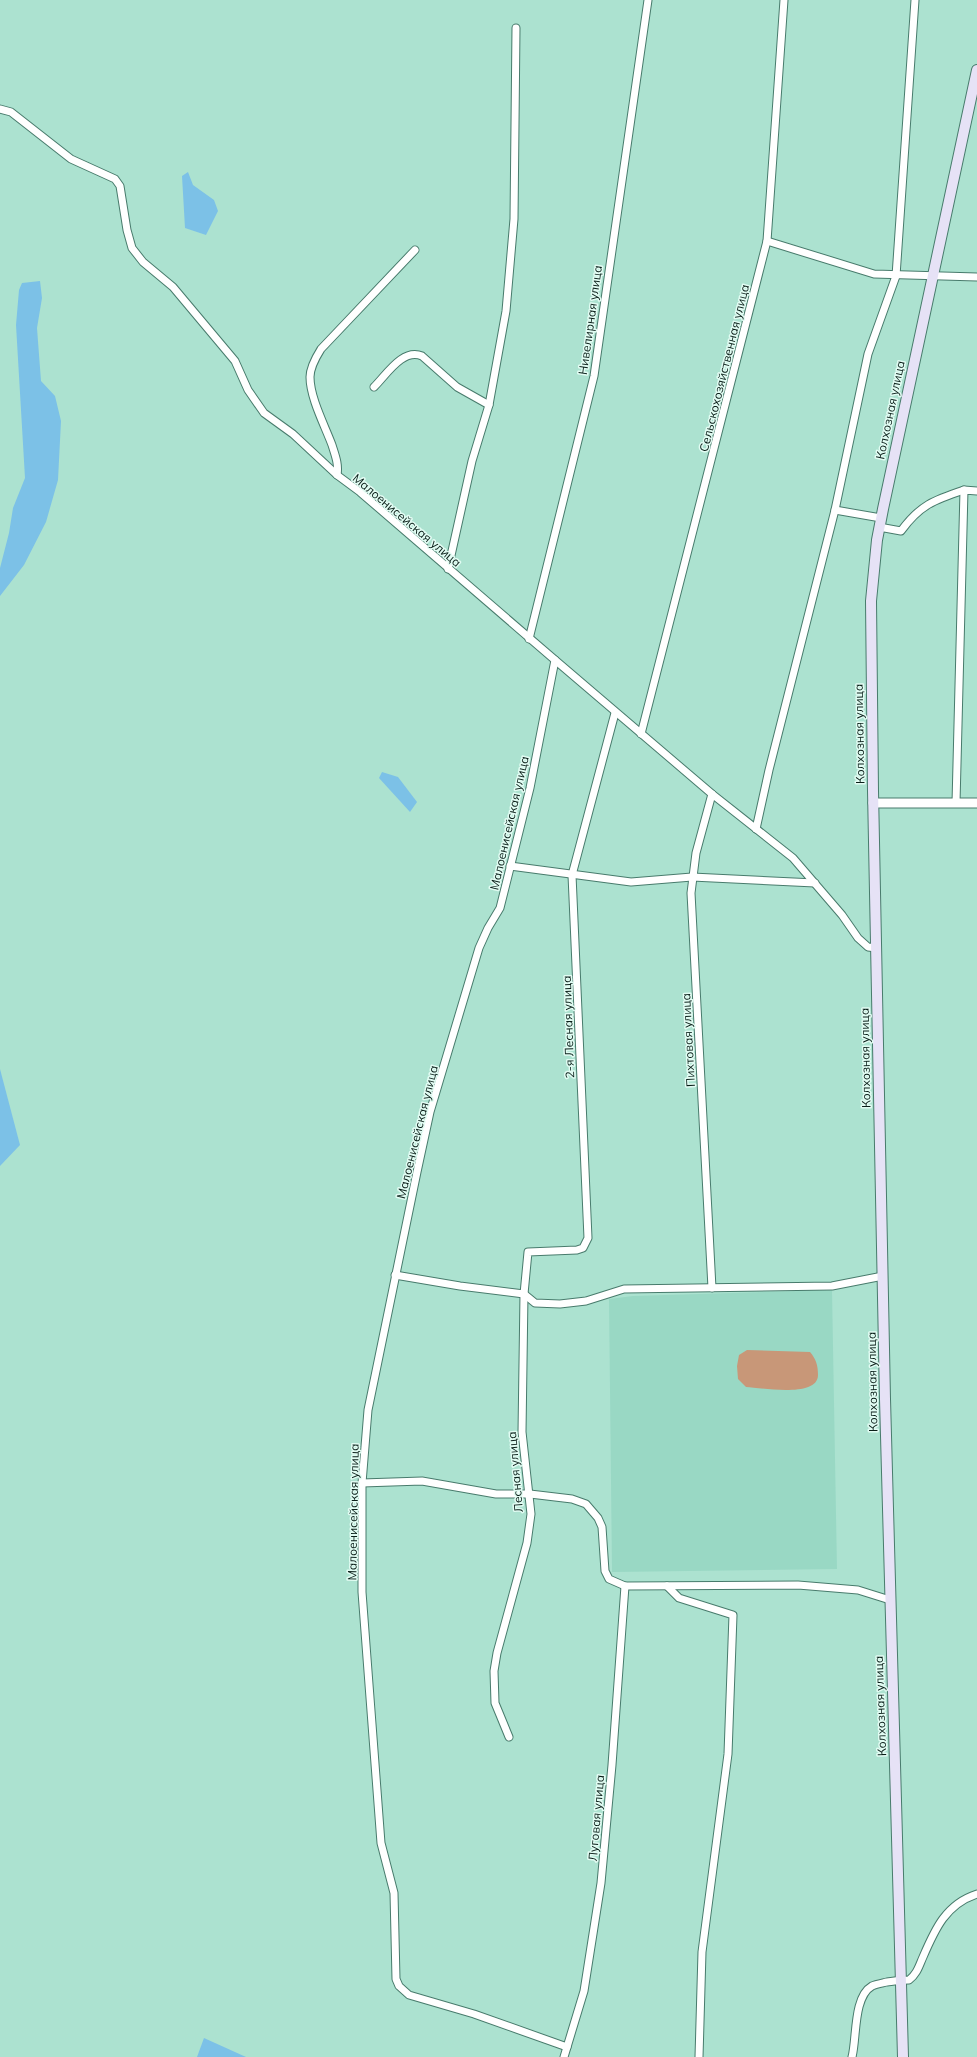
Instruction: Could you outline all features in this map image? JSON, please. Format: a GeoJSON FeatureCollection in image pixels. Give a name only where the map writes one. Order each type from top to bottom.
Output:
{"type":"FeatureCollection","features":[{"type":"Feature","properties":{"kind":"main road","name":"Колхозная улица"},"geometry":{"type":"LineString","coordinates":[[903,2057],[890,1600],[876,948],[873,803],[872,601],[874,567],[880,522],[977,70]]}},
{"type":"Feature","properties":{"kind":"street","name":"Нивелирная улица"},"geometry":{"type":"LineString","coordinates":[[529,639],[594,376],[648,0]]}},
{"type":"Feature","properties":{"kind":"street","name":"Сельскохозяйственная улица"},"geometry":{"type":"LineString","coordinates":[[641,734],[767,241],[784,0]]}},
{"type":"Feature","properties":{"kind":"street"},"geometry":{"type":"LineString","coordinates":[[756,829],[769,770],[835,510],[868,354],[896,276],[915,0]]}},
{"type":"Feature","properties":{"kind":"street"},"geometry":{"type":"LineString","coordinates":[[448,569],[472,461],[489,406],[506,311],[514,219],[516,28]]}},
{"type":"Feature","properties":{"kind":"street","name":"Малоенисейская улица"},"geometry":{"type":"LineString","coordinates":[[0,109],[11,112],[71,159],[115,179],[120,186],[127,230],[132,248],[143,262],[173,287],[235,362],[248,390],[264,413],[293,434],[337,475],[360,492],[555,660],[530,788],[500,908],[488,928],[479,948],[430,1112],[395,1275],[368,1410],[362,1483],[362,1592],[381,1843],[394,1892],[396,1979],[399,1986],[409,1995],[474,2014],[567,2047]]}},
{"type":"Feature","properties":{"kind":"street"},"geometry":{"type":"LineString","coordinates":[[767,241],[874,274],[896,276],[932,275],[977,277]]}},
{"type":"Feature","properties":{"kind":"street"},"geometry":{"type":"LineString","coordinates":[[337,475],[338,467],[336,455],[312,390],[310,376],[314,363],[321,348],[415,250]]}},
{"type":"Feature","properties":{"kind":"street"},"geometry":{"type":"LineString","coordinates":[[374,387],[405,355],[417,354],[422,356],[457,387],[489,406]]}},
{"type":"Feature","properties":{"kind":"street"},"geometry":{"type":"LineString","coordinates":[[835,510],[880,522],[901,531],[914,514],[936,499],[964,490],[977,491]]}},
{"type":"Feature","properties":{"kind":"street"},"geometry":{"type":"LineString","coordinates":[[956,803],[964,490]]}},
{"type":"Feature","properties":{"kind":"street"},"geometry":{"type":"LineString","coordinates":[[555,660],[615,713],[712,794],[793,858],[842,916],[858,938],[868,947],[876,948]]}},
{"type":"Feature","properties":{"kind":"street","name":"2-я Лесная улица"},"geometry":{"type":"LineString","coordinates":[[524,1294],[528,1252],[577,1250],[583,1248],[588,1238],[572,875],[615,713]]}},
{"type":"Feature","properties":{"kind":"street","name":"Пихтовая улица"},"geometry":{"type":"LineString","coordinates":[[712,794],[696,853],[692,876],[712,1288]]}},
{"type":"Feature","properties":{"kind":"street"},"geometry":{"type":"LineString","coordinates":[[873,803],[977,804]]}},
{"type":"Feature","properties":{"kind":"street"},"geometry":{"type":"LineString","coordinates":[[510,866],[630,882],[692,876],[815,884]]}},
{"type":"Feature","properties":{"kind":"street"},"geometry":{"type":"LineString","coordinates":[[395,1275],[460,1286],[524,1294],[535,1304],[560,1304],[586,1301],[624,1289],[832,1286],[883,1276]]}},
{"type":"Feature","properties":{"kind":"street","name":"Лесная улица"},"geometry":{"type":"LineString","coordinates":[[509,1737],[495,1703],[494,1671],[497,1653],[527,1543],[531,1514],[522,1432],[524,1294]]}},
{"type":"Feature","properties":{"kind":"street"},"geometry":{"type":"LineString","coordinates":[[362,1483],[422,1481],[496,1494],[530,1494],[572,1500],[586,1504],[598,1518],[602,1527],[605,1571],[609,1580],[624,1586],[798,1585],[858,1590],[890,1600]]}},
{"type":"Feature","properties":{"kind":"street","name":"Луговая улица"},"geometry":{"type":"LineString","coordinates":[[564,2057],[584,1990],[601,1883],[624,1586]]}},
{"type":"Feature","properties":{"kind":"street"},"geometry":{"type":"LineString","coordinates":[[667,1586],[679,1598],[733,1616],[728,1754],[702,1952],[699,2057]]}},
{"type":"Feature","properties":{"kind":"street"},"geometry":{"type":"LineString","coordinates":[[852,2057],[856,2044],[859,2005],[864,1994],[872,1986],[901,1980],[909,1980],[915,1976],[930,1939],[945,1914],[960,1902],[977,1894]]}},
{"type":"Feature","properties":{"kind":"shaded area"},"geometry":{"type":"Polygon","coordinates":[[[832,1290],[837,1569],[612,1572],[609,1299],[633,1296],[832,1290]]]}},
{"type":"Feature","properties":{"kind":"shaded area"},"geometry":{"type":"Polygon","coordinates":[[[747,1350],[810,1352],[817,1365],[818,1375],[816,1382],[809,1387],[788,1390],[746,1387],[738,1379],[737,1366],[739,1355],[747,1350]]]}},
{"type":"Feature","properties":{"kind":"water"},"geometry":{"type":"Polygon","coordinates":[[[188,172],[193,185],[214,200],[218,211],[206,235],[185,228],[182,176],[188,172]]]}},
{"type":"Feature","properties":{"kind":"water"},"geometry":{"type":"Polygon","coordinates":[[[40,281],[42,298],[37,328],[41,381],[55,396],[61,421],[58,480],[46,522],[24,565],[0,596],[0,568],[9,533],[13,508],[25,478],[16,325],[19,290],[22,283],[40,281]]]}},
{"type":"Feature","properties":{"kind":"water"},"geometry":{"type":"Polygon","coordinates":[[[382,772],[398,777],[417,802],[410,812],[379,778],[382,772]]]}},
{"type":"Feature","properties":{"kind":"water"},"geometry":{"type":"Polygon","coordinates":[[[0,1069],[20,1145],[0,1166],[0,1069]]]}},
{"type":"Feature","properties":{"kind":"water"},"geometry":{"type":"Polygon","coordinates":[[[204,2038],[246,2057],[197,2057],[204,2038]]]}}]}
